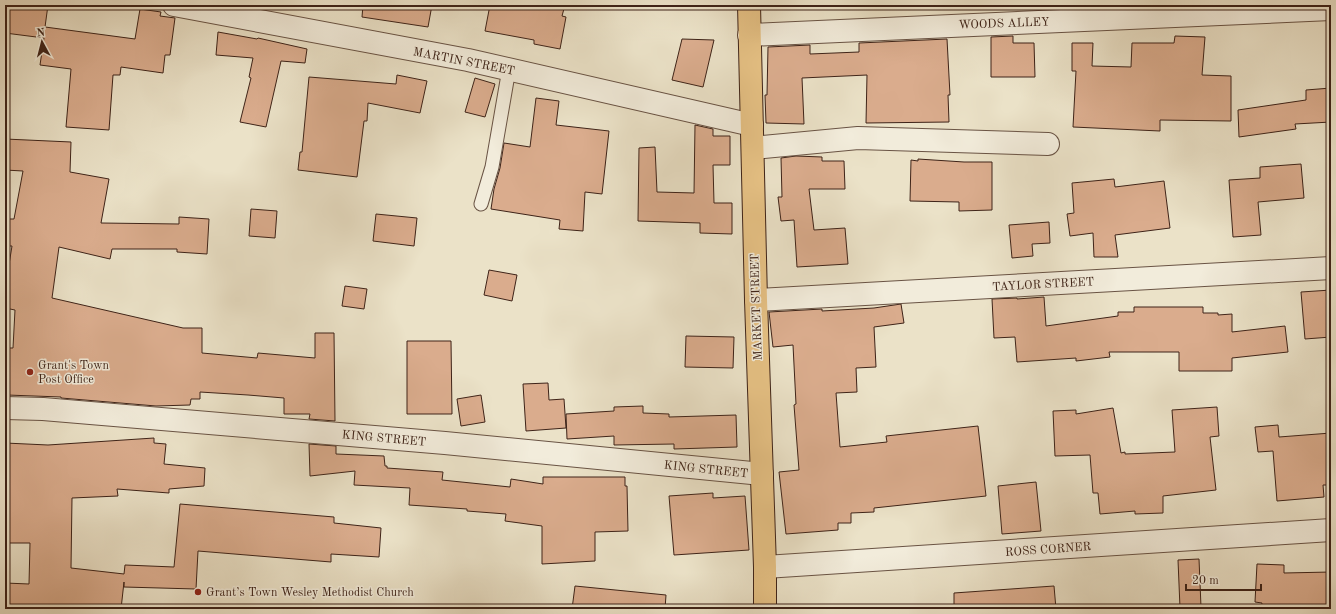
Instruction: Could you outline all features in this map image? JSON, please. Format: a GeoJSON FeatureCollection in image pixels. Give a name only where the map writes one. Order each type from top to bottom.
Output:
{"type":"FeatureCollection","features":[{"type":"Feature","properties":{"kind":"main road","name":"MARKET STREET"},"geometry":{"type":"LineString","coordinates":[[748,5],[765,609]]}},
{"type":"Feature","properties":{"kind":"street","name":"MARTIN STREET"},"geometry":{"type":"LineString","coordinates":[[174,5],[509,69],[752,125]]}},
{"type":"Feature","properties":{"kind":"street","name":"WOODS ALLEY"},"geometry":{"type":"LineString","coordinates":[[749,35],[1331,9]]}},
{"type":"Feature","properties":{"kind":"street"},"geometry":{"type":"LineString","coordinates":[[753,148],[858,138],[1048,144]]}},
{"type":"Feature","properties":{"kind":"street","name":"TAYLOR STREET"},"geometry":{"type":"LineString","coordinates":[[756,300],[1331,268]]}},
{"type":"Feature","properties":{"kind":"street","name":"KING STREET"},"geometry":{"type":"LineString","coordinates":[[5,408],[43,409],[445,443],[762,474]]}},
{"type":"Feature","properties":{"kind":"street","name":"ROSS CORNER"},"geometry":{"type":"LineString","coordinates":[[765,567],[1331,530]]}},
{"type":"Feature","properties":{"kind":"lane"},"geometry":{"type":"LineString","coordinates":[[481,204],[492,167],[509,69]]}},
{"type":"Feature","properties":{"kind":"building"},"geometry":{"type":"Polygon","coordinates":[[[8,5],[48,5],[45,27],[135,39],[140,9],[161,12],[160,16],[175,18],[170,55],[165,55],[163,73],[121,67],[120,75],[113,75],[109,130],[66,127],[71,69],[40,65],[44,38],[5,33],[8,5]]]}},
{"type":"Feature","properties":{"kind":"building"},"geometry":{"type":"Polygon","coordinates":[[[363,5],[432,5],[428,27],[362,17],[363,5]]]}},
{"type":"Feature","properties":{"kind":"building"},"geometry":{"type":"Polygon","coordinates":[[[490,5],[565,5],[562,16],[566,17],[560,49],[534,44],[534,40],[485,31],[490,5]]]}},
{"type":"Feature","properties":{"kind":"building"},"geometry":{"type":"Polygon","coordinates":[[[218,32],[258,38],[307,49],[305,63],[281,61],[266,127],[240,122],[251,78],[249,77],[253,58],[216,55],[218,32]]]}},
{"type":"Feature","properties":{"kind":"building"},"geometry":{"type":"Polygon","coordinates":[[[1013,36],[1013,43],[1034,43],[1035,77],[991,77],[991,37],[1013,36]]]}},
{"type":"Feature","properties":{"kind":"building"},"geometry":{"type":"Polygon","coordinates":[[[1175,36],[1205,37],[1202,75],[1231,76],[1231,121],[1160,120],[1160,131],[1073,127],[1076,71],[1072,71],[1072,43],[1093,43],[1092,66],[1131,67],[1132,43],[1174,43],[1175,36]]]}},
{"type":"Feature","properties":{"kind":"building"},"geometry":{"type":"Polygon","coordinates":[[[682,39],[714,40],[703,87],[672,80],[682,39]]]}},
{"type":"Feature","properties":{"kind":"building"},"geometry":{"type":"Polygon","coordinates":[[[947,39],[950,95],[948,95],[949,122],[866,123],[867,75],[802,78],[804,124],[766,123],[765,95],[767,95],[768,47],[810,45],[810,54],[859,52],[859,43],[947,39]]]}},
{"type":"Feature","properties":{"kind":"building"},"geometry":{"type":"Polygon","coordinates":[[[397,75],[427,81],[420,113],[368,103],[367,121],[364,121],[357,177],[298,170],[300,152],[302,152],[309,77],[396,84],[397,75]]]}},
{"type":"Feature","properties":{"kind":"building"},"geometry":{"type":"Polygon","coordinates":[[[475,78],[495,84],[485,117],[465,112],[475,78]]]}},
{"type":"Feature","properties":{"kind":"building"},"geometry":{"type":"Polygon","coordinates":[[[1331,88],[1331,122],[1295,124],[1296,129],[1239,137],[1238,110],[1306,100],[1306,90],[1331,88]]]}},
{"type":"Feature","properties":{"kind":"building"},"geometry":{"type":"Polygon","coordinates":[[[536,98],[559,101],[556,125],[609,131],[602,194],[585,192],[583,231],[559,229],[560,220],[491,209],[504,143],[530,147],[536,98]]]}},
{"type":"Feature","properties":{"kind":"building"},"geometry":{"type":"Polygon","coordinates":[[[695,125],[713,129],[713,136],[730,136],[730,165],[713,165],[714,203],[732,203],[732,234],[700,233],[700,223],[638,221],[639,148],[655,147],[657,192],[694,193],[695,125]]]}},
{"type":"Feature","properties":{"kind":"building"},"geometry":{"type":"Polygon","coordinates":[[[5,139],[71,142],[70,172],[109,179],[101,223],[179,224],[179,217],[209,219],[207,254],[177,252],[177,249],[112,249],[110,259],[59,247],[52,298],[183,328],[202,328],[202,353],[257,358],[258,353],[315,358],[315,333],[334,333],[335,421],[309,419],[310,414],[284,414],[284,398],[248,395],[200,392],[200,399],[191,399],[190,405],[156,406],[61,397],[7,395],[8,348],[13,348],[15,310],[5,308],[5,289],[12,246],[5,246],[5,219],[14,219],[23,171],[5,170],[5,139]]]}},
{"type":"Feature","properties":{"kind":"building"},"geometry":{"type":"Polygon","coordinates":[[[796,156],[822,157],[822,161],[844,161],[845,189],[809,189],[814,230],[845,228],[848,264],[797,267],[794,220],[781,221],[778,197],[782,197],[781,158],[796,156]]]}},
{"type":"Feature","properties":{"kind":"building"},"geometry":{"type":"Polygon","coordinates":[[[918,159],[992,162],[992,210],[959,211],[959,202],[910,201],[911,160],[918,161],[918,159]]]}},
{"type":"Feature","properties":{"kind":"building"},"geometry":{"type":"Polygon","coordinates":[[[1301,164],[1304,198],[1258,202],[1261,235],[1233,237],[1229,180],[1260,178],[1260,167],[1301,164]]]}},
{"type":"Feature","properties":{"kind":"building"},"geometry":{"type":"Polygon","coordinates":[[[1114,179],[1115,187],[1164,181],[1170,228],[1115,235],[1118,257],[1094,257],[1093,233],[1070,236],[1067,214],[1074,213],[1072,183],[1114,179]]]}},
{"type":"Feature","properties":{"kind":"building"},"geometry":{"type":"Polygon","coordinates":[[[251,209],[277,211],[275,238],[249,236],[251,209]]]}},
{"type":"Feature","properties":{"kind":"building"},"geometry":{"type":"Polygon","coordinates":[[[376,214],[417,218],[414,246],[373,241],[376,214]]]}},
{"type":"Feature","properties":{"kind":"building"},"geometry":{"type":"Polygon","coordinates":[[[1049,222],[1050,243],[1032,244],[1033,256],[1012,258],[1009,225],[1049,222]]]}},
{"type":"Feature","properties":{"kind":"building"},"geometry":{"type":"Polygon","coordinates":[[[489,270],[517,275],[512,301],[484,295],[489,270]]]}},
{"type":"Feature","properties":{"kind":"building"},"geometry":{"type":"Polygon","coordinates":[[[345,286],[367,289],[364,309],[342,306],[345,286]]]}},
{"type":"Feature","properties":{"kind":"building"},"geometry":{"type":"Polygon","coordinates":[[[1331,290],[1331,337],[1305,339],[1301,292],[1331,290]]]}},
{"type":"Feature","properties":{"kind":"building"},"geometry":{"type":"Polygon","coordinates":[[[1044,297],[1046,326],[1118,316],[1118,312],[1134,312],[1134,307],[1203,307],[1203,313],[1218,313],[1218,315],[1232,314],[1232,332],[1285,326],[1288,352],[1232,358],[1232,371],[1179,371],[1179,352],[1109,352],[1110,357],[1076,361],[1076,358],[1017,362],[1015,337],[994,338],[992,299],[1044,297]]]}},
{"type":"Feature","properties":{"kind":"building"},"geometry":{"type":"Polygon","coordinates":[[[901,304],[904,323],[874,327],[876,367],[856,368],[857,392],[836,393],[840,447],[887,442],[886,436],[978,426],[986,496],[874,508],[874,512],[851,513],[851,523],[838,523],[838,530],[786,534],[779,472],[799,470],[794,405],[796,404],[793,345],[773,347],[769,312],[874,308],[901,304]]]}},
{"type":"Feature","properties":{"kind":"building"},"geometry":{"type":"Polygon","coordinates":[[[686,336],[734,337],[733,368],[685,367],[686,336]]]}},
{"type":"Feature","properties":{"kind":"building"},"geometry":{"type":"Polygon","coordinates":[[[407,341],[451,341],[452,414],[407,414],[407,341]]]}},
{"type":"Feature","properties":{"kind":"building"},"geometry":{"type":"Polygon","coordinates":[[[548,383],[549,400],[564,399],[566,428],[526,431],[523,384],[548,383]]]}},
{"type":"Feature","properties":{"kind":"building"},"geometry":{"type":"Polygon","coordinates":[[[481,395],[485,422],[461,426],[457,399],[481,395]]]}},
{"type":"Feature","properties":{"kind":"building"},"geometry":{"type":"Polygon","coordinates":[[[643,406],[643,413],[669,414],[669,417],[736,415],[737,447],[674,449],[674,444],[614,445],[614,436],[567,439],[566,414],[614,411],[614,407],[643,406]]]}},
{"type":"Feature","properties":{"kind":"building"},"geometry":{"type":"Polygon","coordinates":[[[1217,407],[1219,436],[1210,437],[1216,490],[1163,496],[1163,513],[1135,514],[1135,511],[1100,514],[1098,493],[1093,493],[1090,455],[1055,456],[1053,411],[1076,410],[1076,414],[1113,408],[1121,453],[1125,452],[1125,454],[1175,452],[1172,410],[1217,407]]]}},
{"type":"Feature","properties":{"kind":"building"},"geometry":{"type":"Polygon","coordinates":[[[1278,425],[1279,437],[1331,433],[1331,485],[1323,485],[1324,497],[1277,501],[1273,451],[1258,452],[1255,427],[1278,425]]]}},
{"type":"Feature","properties":{"kind":"building"},"geometry":{"type":"Polygon","coordinates":[[[154,438],[154,443],[166,444],[164,464],[205,468],[204,486],[169,489],[169,493],[117,489],[118,496],[72,498],[71,568],[124,574],[125,565],[174,567],[180,504],[334,517],[334,523],[381,528],[379,557],[331,554],[331,562],[198,551],[196,589],[124,587],[124,582],[121,609],[5,609],[5,583],[29,584],[30,543],[5,543],[5,443],[48,445],[154,438]]]}},
{"type":"Feature","properties":{"kind":"building"},"geometry":{"type":"Polygon","coordinates":[[[309,444],[336,446],[336,454],[384,456],[385,466],[387,466],[387,468],[443,472],[442,480],[510,487],[511,479],[543,484],[543,477],[625,477],[625,486],[627,486],[628,531],[595,532],[595,561],[542,564],[542,526],[505,521],[506,514],[467,511],[467,509],[409,505],[410,488],[354,485],[355,471],[310,476],[309,444]]]}},
{"type":"Feature","properties":{"kind":"building"},"geometry":{"type":"Polygon","coordinates":[[[1036,482],[1041,531],[1002,534],[998,486],[1036,482]]]}},
{"type":"Feature","properties":{"kind":"building"},"geometry":{"type":"Polygon","coordinates":[[[713,493],[713,498],[745,496],[749,550],[674,555],[669,496],[713,493]]]}},
{"type":"Feature","properties":{"kind":"building"},"geometry":{"type":"Polygon","coordinates":[[[1199,559],[1201,607],[1180,608],[1178,560],[1199,559]]]}},
{"type":"Feature","properties":{"kind":"building"},"geometry":{"type":"Polygon","coordinates":[[[1257,564],[1284,565],[1284,573],[1331,572],[1331,609],[1261,609],[1262,603],[1255,602],[1257,564]]]}},
{"type":"Feature","properties":{"kind":"building"},"geometry":{"type":"Polygon","coordinates":[[[575,586],[666,595],[665,609],[572,609],[575,586]]]}},
{"type":"Feature","properties":{"kind":"building"},"geometry":{"type":"Polygon","coordinates":[[[1054,586],[1056,609],[954,609],[954,593],[1054,586]]]}},
{"type":"Feature","properties":{"kind":"place","name":"Grant's Town Post Office"},"geometry":{"type":"Point","coordinates":[30,372]}},
{"type":"Feature","properties":{"kind":"place","name":"Grant’s Town Wesley Methodist Church"},"geometry":{"type":"Point","coordinates":[198,592]}}]}
